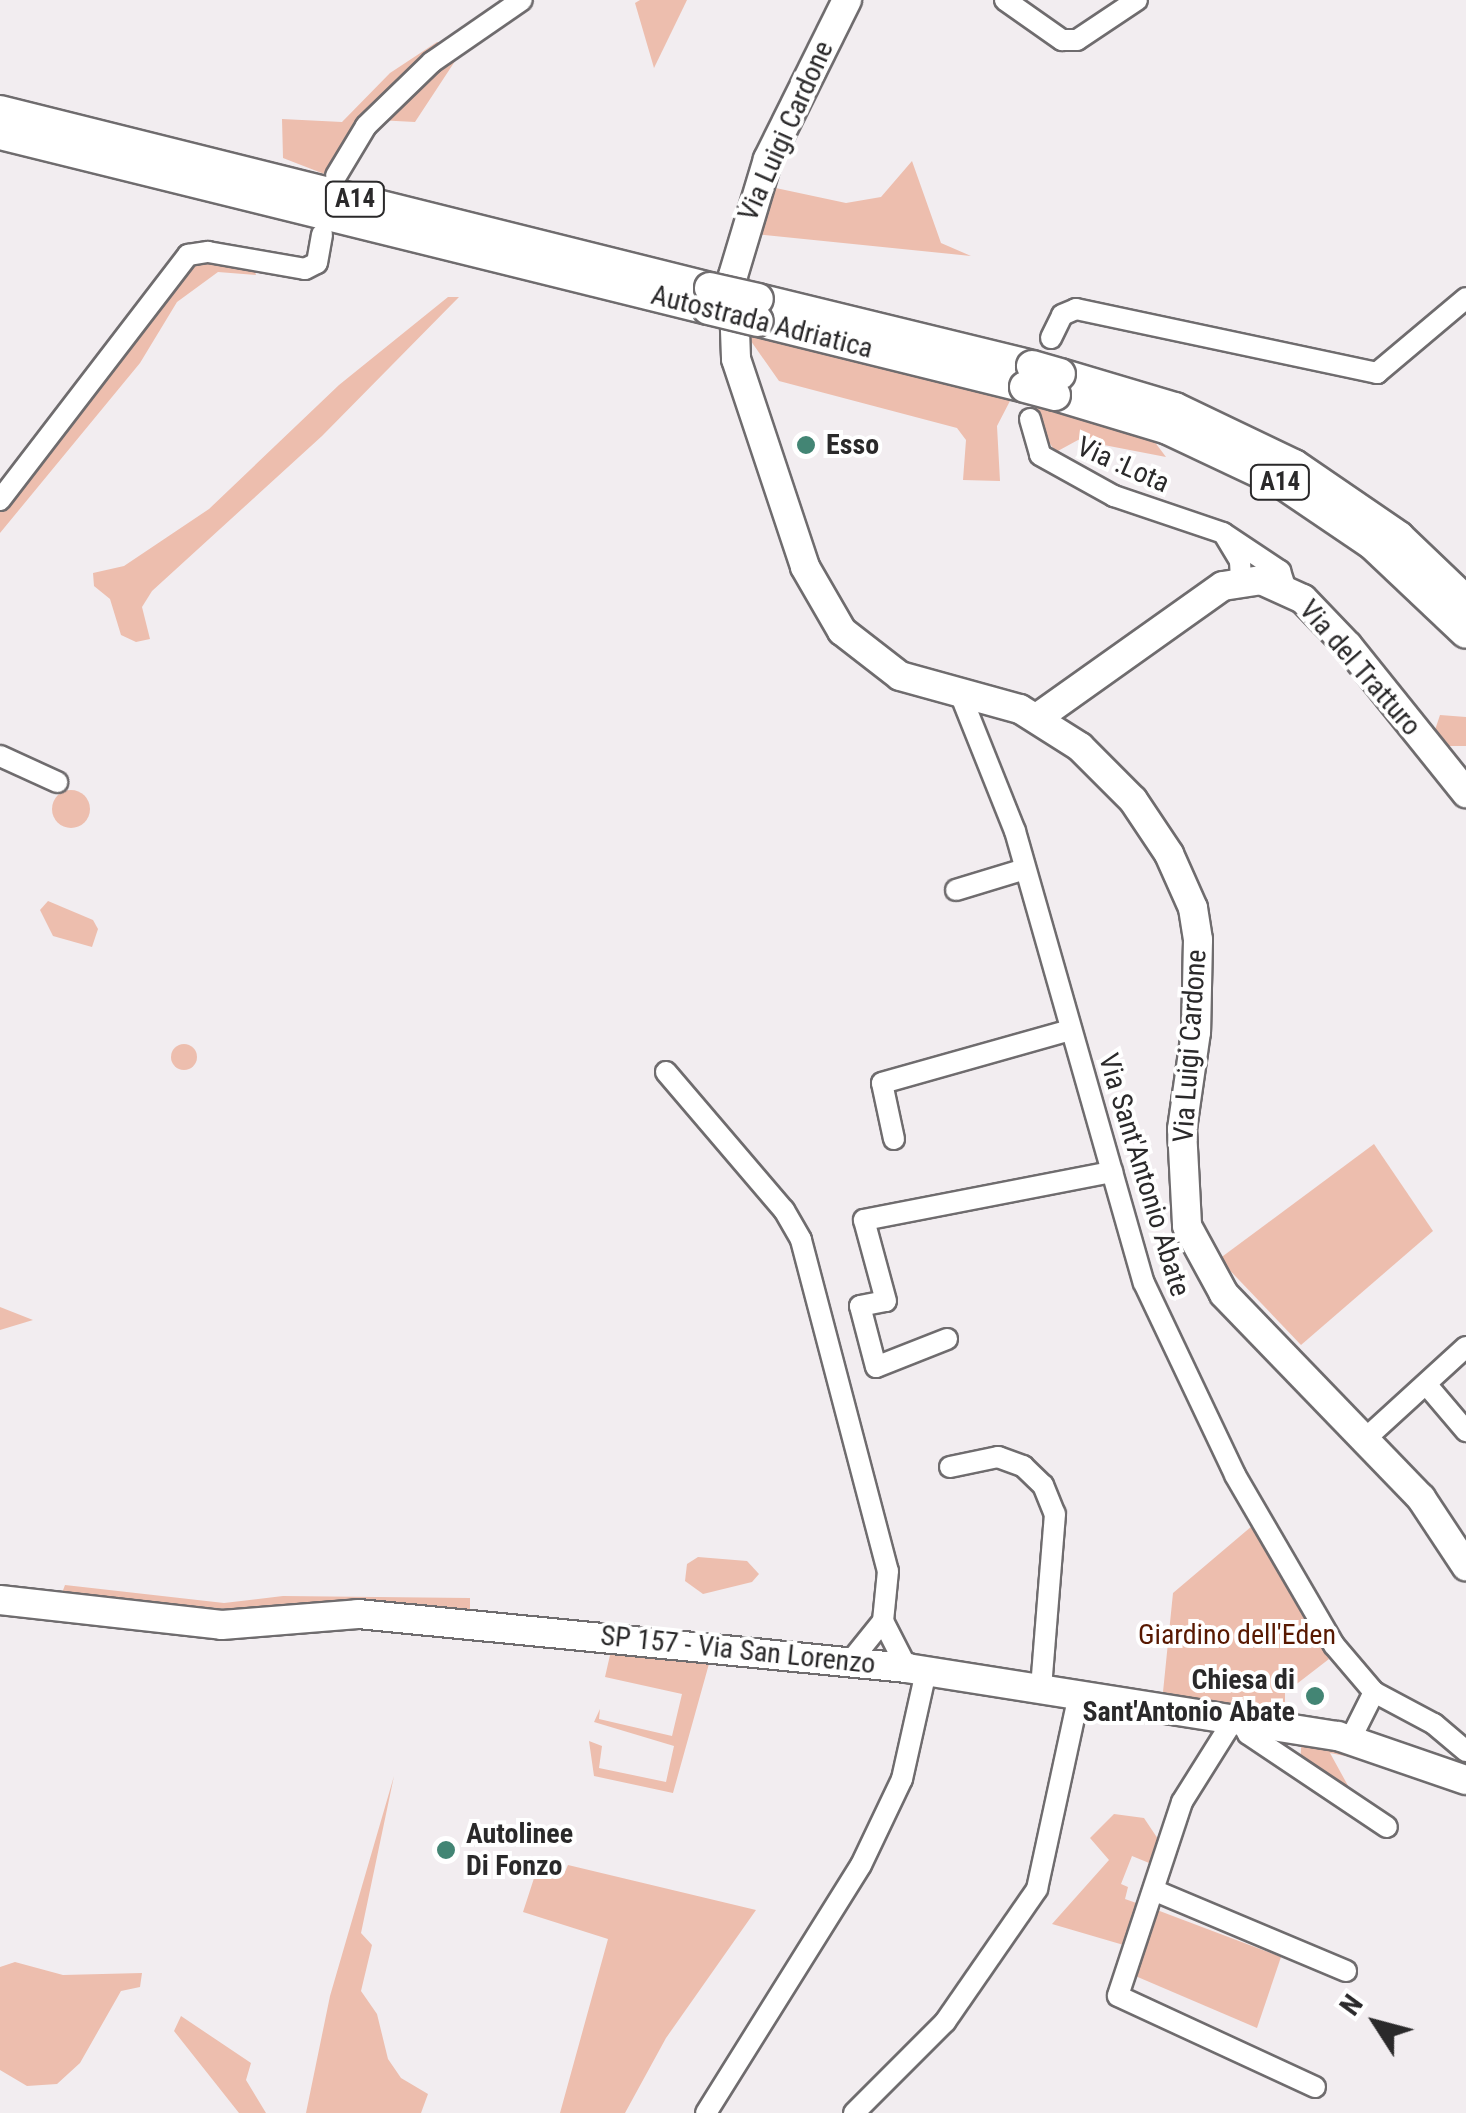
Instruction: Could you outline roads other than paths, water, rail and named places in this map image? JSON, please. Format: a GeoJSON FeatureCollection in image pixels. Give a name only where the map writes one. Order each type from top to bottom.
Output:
{"type":"FeatureCollection","features":[{"type":"Feature","properties":{"kind":"highway","name":"Autostrada Adriatica"},"geometry":{"type":"LineString","coordinates":[[0,112],[709,298]]}},
{"type":"Feature","properties":{"kind":"highway","name":"Autostrada Adriatica"},"geometry":{"type":"LineString","coordinates":[[0,134],[709,298],[1043,381],[1176,408],[1278,456],[1388,528],[1466,602]]}},
{"type":"Feature","properties":{"kind":"highway","name":"Autostrada Adriatica"},"geometry":{"type":"LineString","coordinates":[[1043,381],[1168,429],[1282,483],[1372,544],[1466,633]]}},
{"type":"Feature","properties":{"kind":"main road","name":"Via Luigi Cardone"},"geometry":{"type":"LineString","coordinates":[[847,0],[768,160],[744,223],[731,332],[804,567],[842,631],[900,676],[1037,718],[1080,747],[1133,800],[1169,854],[1193,908],[1196,1032],[1182,1129],[1187,1226],[1224,1294],[1421,1498],[1466,1566]]}},
{"type":"Feature","properties":{"kind":"main road","name":"Via del Tratturo"},"geometry":{"type":"LineString","coordinates":[[1241,580],[1285,586],[1348,646],[1466,793]]}},
{"type":"Feature","properties":{"kind":"main road"},"geometry":{"type":"LineString","coordinates":[[1037,718],[1190,607],[1241,580]]}},
{"type":"Feature","properties":{"kind":"main road","name":"SP 157 - Via San Lorenzo"},"geometry":{"type":"LineString","coordinates":[[0,1600],[222,1625],[358,1614],[917,1670],[1350,1740],[1466,1780]]}},
{"type":"Feature","properties":{"kind":"street"},"geometry":{"type":"LineString","coordinates":[[336,176],[366,126],[432,62],[522,0]]}},
{"type":"Feature","properties":{"kind":"street"},"geometry":{"type":"LineString","coordinates":[[1006,0],[1062,40],[1077,40],[1137,0]]}},
{"type":"Feature","properties":{"kind":"street"},"geometry":{"type":"LineString","coordinates":[[0,500],[188,255],[208,252],[305,269],[316,263],[322,234]]}},
{"type":"Feature","properties":{"kind":"street"},"geometry":{"type":"LineString","coordinates":[[1051,338],[1062,315],[1076,309],[1378,373],[1466,298]]}},
{"type":"Feature","properties":{"kind":"street","name":"Via :Lota"},"geometry":{"type":"LineString","coordinates":[[1030,419],[1040,455],[1059,468],[1114,496],[1223,533],[1280,571],[1285,586]]}},
{"type":"Feature","properties":{"kind":"street"},"geometry":{"type":"LineString","coordinates":[[1223,533],[1236,550],[1241,580]]}},
{"type":"Feature","properties":{"kind":"street","name":"Via Sant'Antonio Abate"},"geometry":{"type":"LineString","coordinates":[[961,696],[1025,869],[1144,1284],[1235,1475],[1334,1645],[1374,1692],[1434,1724],[1466,1751]]}},
{"type":"Feature","properties":{"kind":"street"},"geometry":{"type":"LineString","coordinates":[[0,756],[57,782]]}},
{"type":"Feature","properties":{"kind":"street"},"geometry":{"type":"LineString","coordinates":[[956,890],[1025,869]]}},
{"type":"Feature","properties":{"kind":"street"},"geometry":{"type":"LineString","coordinates":[[894,1139],[882,1084],[1071,1030]]}},
{"type":"Feature","properties":{"kind":"street"},"geometry":{"type":"LineString","coordinates":[[666,1072],[784,1210],[801,1240],[888,1571],[883,1622],[850,1662]]}},
{"type":"Feature","properties":{"kind":"street"},"geometry":{"type":"LineString","coordinates":[[947,1338],[876,1367],[860,1306],[886,1302],[864,1220],[1112,1172]]}},
{"type":"Feature","properties":{"kind":"street"},"geometry":{"type":"LineString","coordinates":[[1364,1440],[1466,1348]]}},
{"type":"Feature","properties":{"kind":"street"},"geometry":{"type":"LineString","coordinates":[[1426,1384],[1466,1432]]}},
{"type":"Feature","properties":{"kind":"street"},"geometry":{"type":"LineString","coordinates":[[950,1467],[998,1458],[1023,1466],[1044,1485],[1055,1514],[1041,1688]]}},
{"type":"Feature","properties":{"kind":"street"},"geometry":{"type":"LineString","coordinates":[[706,2113],[861,1865],[902,1779],[917,1670],[883,1622]]}},
{"type":"Feature","properties":{"kind":"street"},"geometry":{"type":"LineString","coordinates":[[1350,1740],[1374,1692]]}},
{"type":"Feature","properties":{"kind":"street"},"geometry":{"type":"LineString","coordinates":[[854,2113],[944,2022],[1037,1888],[1079,1694]]}},
{"type":"Feature","properties":{"kind":"street"},"geometry":{"type":"LineString","coordinates":[[1315,2087],[1118,1996],[1158,1892],[1182,1802],[1237,1720],[1248,1734],[1387,1826]]}},
{"type":"Feature","properties":{"kind":"street"},"geometry":{"type":"LineString","coordinates":[[1158,1892],[1346,1971]]}},
{"type":"Feature","properties":{"kind":"place","name":"Esso"},"geometry":{"type":"Point","coordinates":[806,445]}},
{"type":"Feature","properties":{"kind":"place","name":"Chiesa di Sant'Antonio Abate"},"geometry":{"type":"Point","coordinates":[1315,1696]}},
{"type":"Feature","properties":{"kind":"place","name":"Autolinee Di Fonzo"},"geometry":{"type":"Point","coordinates":[446,1850]}},
{"type":"Feature","properties":{"kind":"park label","name":"Giardino dell'Eden"},"geometry":{"type":"Point","coordinates":[1237,1635]}}]}
